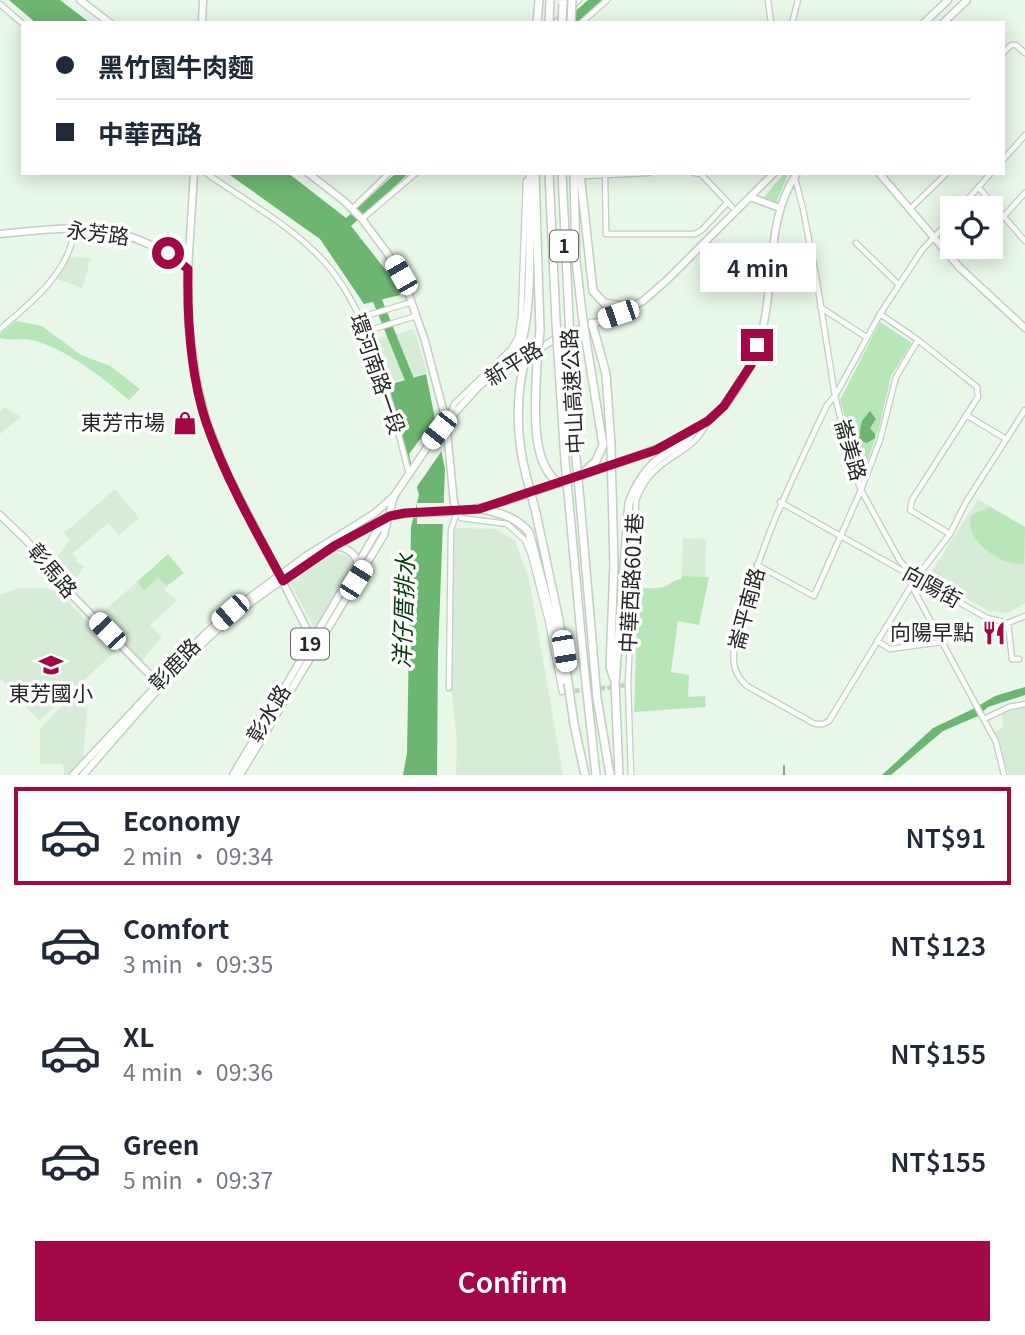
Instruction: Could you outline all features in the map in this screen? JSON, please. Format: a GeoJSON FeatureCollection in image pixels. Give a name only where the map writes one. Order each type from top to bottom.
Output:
{"type":"FeatureCollection","features":[{"type":"Feature","properties":{"kind":"highway"},"geometry":{"type":"LineString","coordinates":[[537,21],[539,0]]}},
{"type":"Feature","properties":{"kind":"highway"},"geometry":{"type":"LineString","coordinates":[[549,19],[550,0]]}},
{"type":"Feature","properties":{"kind":"highway"},"geometry":{"type":"LineString","coordinates":[[571,21],[572,0]]}},
{"type":"Feature","properties":{"kind":"highway"},"geometry":{"type":"LineString","coordinates":[[562,21],[563,2]]}},
{"type":"Feature","properties":{"kind":"highway"},"geometry":{"type":"LineString","coordinates":[[480,385],[516,351],[525,332],[528,175]]}},
{"type":"Feature","properties":{"kind":"highway"},"geometry":{"type":"LineString","coordinates":[[536,175],[540,330],[536,414],[541,461],[549,475],[559,483]]}},
{"type":"Feature","properties":{"kind":"highway","name":"中山高速公路"},"geometry":{"type":"LineString","coordinates":[[549,175],[565,461],[596,775]]}},
{"type":"Feature","properties":{"kind":"highway","name":"中山高速公路"},"geometry":{"type":"LineString","coordinates":[[562,175],[576,458],[597,698],[610,775]]}},
{"type":"Feature","properties":{"kind":"highway"},"geometry":{"type":"LineString","coordinates":[[574,175],[576,261],[603,444],[596,461],[580,476]]}},
{"type":"Feature","properties":{"kind":"highway"},"geometry":{"type":"LineString","coordinates":[[583,175],[593,291],[604,303],[632,308]]}},
{"type":"Feature","properties":{"kind":"highway"},"geometry":{"type":"LineString","coordinates":[[592,323],[606,374],[611,446],[614,564],[610,667],[615,683]]}},
{"type":"Feature","properties":{"kind":"highway"},"geometry":{"type":"LineString","coordinates":[[527,354],[519,402],[522,450],[567,666],[574,724]]}},
{"type":"Feature","properties":{"kind":"highway"},"geometry":{"type":"LineString","coordinates":[[619,775],[615,683],[629,503],[641,477],[660,458],[691,437],[695,428]]}},
{"type":"Feature","properties":{"kind":"highway"},"geometry":{"type":"LineString","coordinates":[[479,509],[512,517],[528,532],[554,627],[585,775]]}},
{"type":"Feature","properties":{"kind":"main road"},"geometry":{"type":"LineString","coordinates":[[80,0],[107,21]]}},
{"type":"Feature","properties":{"kind":"main road"},"geometry":{"type":"LineString","coordinates":[[202,21],[204,0]]}},
{"type":"Feature","properties":{"kind":"main road"},"geometry":{"type":"LineString","coordinates":[[926,21],[948,0]]}},
{"type":"Feature","properties":{"kind":"main road"},"geometry":{"type":"LineString","coordinates":[[945,21],[967,0]]}},
{"type":"Feature","properties":{"kind":"main road"},"geometry":{"type":"LineString","coordinates":[[194,175],[188,319],[192,355],[206,420],[226,471],[314,644]]}},
{"type":"Feature","properties":{"kind":"main road"},"geometry":{"type":"LineString","coordinates":[[311,175],[353,208],[401,275],[425,341],[447,419],[454,503],[458,511]]}},
{"type":"Feature","properties":{"kind":"main road","name":"新平路"},"geometry":{"type":"LineString","coordinates":[[390,516],[394,496],[409,474],[447,419],[480,385],[555,339],[632,308],[667,280],[772,175]]}},
{"type":"Feature","properties":{"kind":"main road","name":"彰鹿路"},"geometry":{"type":"LineString","coordinates":[[281,578],[390,516],[408,512],[479,509],[656,450],[708,421],[724,406],[751,365],[763,326],[770,262],[780,208],[795,175]]}},
{"type":"Feature","properties":{"kind":"main road"},"geometry":{"type":"LineString","coordinates":[[881,175],[933,238],[1025,328]]}},
{"type":"Feature","properties":{"kind":"main road"},"geometry":{"type":"LineString","coordinates":[[751,197],[780,208]]}},
{"type":"Feature","properties":{"kind":"main road","name":"永芳路"},"geometry":{"type":"LineString","coordinates":[[0,234],[74,228],[114,232],[143,240],[168,253],[188,269]]}},
{"type":"Feature","properties":{"kind":"main road","name":"彰鹿路"},"geometry":{"type":"LineString","coordinates":[[73,775],[83,772],[162,683],[208,638],[326,542],[374,513],[394,496]]}},
{"type":"Feature","properties":{"kind":"main road","name":"彰馬路"},"geometry":{"type":"LineString","coordinates":[[0,515],[26,540],[68,591],[162,683]]}},
{"type":"Feature","properties":{"kind":"main road","name":"彰水路"},"geometry":{"type":"LineString","coordinates":[[240,775],[377,531],[390,516]]}},
{"type":"Feature","properties":{"kind":"main road","name":"彰水路"},"geometry":{"type":"LineString","coordinates":[[233,775],[384,535],[390,516]]}},
{"type":"Feature","properties":{"kind":"main road"},"geometry":{"type":"LineString","coordinates":[[334,546],[345,547],[356,557],[358,565]]}},
{"type":"Feature","properties":{"kind":"street"},"geometry":{"type":"LineString","coordinates":[[557,21],[579,0]]}},
{"type":"Feature","properties":{"kind":"street"},"geometry":{"type":"LineString","coordinates":[[583,21],[607,0]]}},
{"type":"Feature","properties":{"kind":"street"},"geometry":{"type":"LineString","coordinates":[[768,0],[771,21]]}},
{"type":"Feature","properties":{"kind":"street"},"geometry":{"type":"LineString","coordinates":[[793,21],[798,0]]}},
{"type":"Feature","properties":{"kind":"street"},"geometry":{"type":"LineString","coordinates":[[0,4],[21,22]]}},
{"type":"Feature","properties":{"kind":"street"},"geometry":{"type":"LineString","coordinates":[[1005,50],[1011,45],[1016,45],[1025,54]]}},
{"type":"Feature","properties":{"kind":"street"},"geometry":{"type":"LineString","coordinates":[[1005,158],[1025,135]]}},
{"type":"Feature","properties":{"kind":"street","name":"環河南路一段"},"geometry":{"type":"LineString","coordinates":[[209,175],[293,234],[329,267],[362,317],[409,474]]}},
{"type":"Feature","properties":{"kind":"street"},"geometry":{"type":"LineString","coordinates":[[353,208],[387,175]]}},
{"type":"Feature","properties":{"kind":"street"},"geometry":{"type":"LineString","coordinates":[[362,219],[414,175]]}},
{"type":"Feature","properties":{"kind":"street"},"geometry":{"type":"LineString","coordinates":[[447,419],[454,404],[508,353],[517,337],[521,315],[528,175]]}},
{"type":"Feature","properties":{"kind":"street"},"geometry":{"type":"LineString","coordinates":[[605,175],[606,234],[695,234],[729,205],[702,175]]}},
{"type":"Feature","properties":{"kind":"street","name":"崙美路"},"geometry":{"type":"LineString","coordinates":[[795,175],[835,396],[852,466],[861,489],[900,561],[916,578],[914,590],[984,719]]}},
{"type":"Feature","properties":{"kind":"street"},"geometry":{"type":"LineString","coordinates":[[909,211],[945,175]]}},
{"type":"Feature","properties":{"kind":"street"},"geometry":{"type":"LineString","coordinates":[[971,196],[989,175]]}},
{"type":"Feature","properties":{"kind":"street"},"geometry":{"type":"LineString","coordinates":[[979,188],[1025,242]]}},
{"type":"Feature","properties":{"kind":"street"},"geometry":{"type":"LineString","coordinates":[[1004,216],[1025,193]]}},
{"type":"Feature","properties":{"kind":"street"},"geometry":{"type":"LineString","coordinates":[[0,329],[27,307],[50,281],[65,257],[74,228]]}},
{"type":"Feature","properties":{"kind":"street","name":"崙平南路"},"geometry":{"type":"LineString","coordinates":[[940,231],[922,250],[866,337],[835,396],[827,405],[780,502],[757,565],[733,655],[736,673],[747,686],[815,724],[829,721],[916,578],[950,534],[1025,410]]}},
{"type":"Feature","properties":{"kind":"street"},"geometry":{"type":"LineString","coordinates":[[856,243],[899,285]]}},
{"type":"Feature","properties":{"kind":"street"},"geometry":{"type":"LineString","coordinates":[[362,317],[412,302]]}},
{"type":"Feature","properties":{"kind":"street"},"geometry":{"type":"LineString","coordinates":[[820,306],[866,337]]}},
{"type":"Feature","properties":{"kind":"street"},"geometry":{"type":"LineString","coordinates":[[880,314],[918,340],[977,387],[979,392],[912,500],[910,510],[950,534]]}},
{"type":"Feature","properties":{"kind":"street"},"geometry":{"type":"LineString","coordinates":[[367,331],[416,316]]}},
{"type":"Feature","properties":{"kind":"street"},"geometry":{"type":"LineString","coordinates":[[757,565],[814,596],[880,440],[896,377],[918,340]]}},
{"type":"Feature","properties":{"kind":"street"},"geometry":{"type":"LineString","coordinates":[[966,415],[1006,439]]}},
{"type":"Feature","properties":{"kind":"street","name":"中華西路601巷"},"geometry":{"type":"LineString","coordinates":[[631,775],[628,684],[636,501],[654,469],[694,443],[702,435],[708,421]]}},
{"type":"Feature","properties":{"kind":"street","name":"向陽街"},"geometry":{"type":"LineString","coordinates":[[780,502],[987,618],[1008,624]]}},
{"type":"Feature","properties":{"kind":"street"},"geometry":{"type":"LineString","coordinates":[[449,688],[451,530],[458,511]]}},
{"type":"Feature","properties":{"kind":"street"},"geometry":{"type":"LineString","coordinates":[[458,511],[461,518],[507,524],[525,540],[548,621],[562,692]]}},
{"type":"Feature","properties":{"kind":"street"},"geometry":{"type":"LineString","coordinates":[[1019,659],[1012,659],[1008,624],[1025,616]]}},
{"type":"Feature","properties":{"kind":"street"},"geometry":{"type":"LineString","coordinates":[[877,641],[890,649],[942,642]]}},
{"type":"Feature","properties":{"kind":"street"},"geometry":{"type":"LineString","coordinates":[[1004,775],[996,742],[984,719],[1025,704]]}},
{"type":"Feature","properties":{"kind":"shaded area"},"geometry":{"type":"Polygon","coordinates":[[[9,0],[60,0],[87,21],[34,21],[9,0]]]}},
{"type":"Feature","properties":{"kind":"shaded area"},"geometry":{"type":"Polygon","coordinates":[[[588,0],[602,0],[578,21],[564,21],[588,0]]]}},
{"type":"Feature","properties":{"kind":"shaded area"},"geometry":{"type":"Polygon","coordinates":[[[230,175],[291,175],[346,218],[394,175],[407,175],[351,226],[399,287],[400,295],[364,304],[320,239],[230,175]]]}},
{"type":"Feature","properties":{"kind":"shaded area"},"geometry":{"type":"Polygon","coordinates":[[[783,175],[787,176],[776,204],[762,199],[783,175]]]}},
{"type":"Feature","properties":{"kind":"shaded area"},"geometry":{"type":"Polygon","coordinates":[[[70,257],[91,258],[82,288],[54,278],[70,257]]]}},
{"type":"Feature","properties":{"kind":"shaded area"},"geometry":{"type":"Polygon","coordinates":[[[16,321],[42,326],[81,355],[110,366],[140,389],[129,400],[96,374],[58,350],[32,340],[0,338],[0,334],[16,321]]]}},
{"type":"Feature","properties":{"kind":"shaded area"},"geometry":{"type":"Polygon","coordinates":[[[880,322],[912,343],[891,376],[879,428],[862,477],[840,400],[880,322]]]}},
{"type":"Feature","properties":{"kind":"shaded area"},"geometry":{"type":"Polygon","coordinates":[[[414,329],[427,373],[386,384],[374,340],[414,329]]]}},
{"type":"Feature","properties":{"kind":"shaded area"},"geometry":{"type":"Polygon","coordinates":[[[426,374],[445,469],[438,653],[437,775],[403,775],[407,753],[411,527],[419,495],[388,385],[426,374]]]}},
{"type":"Feature","properties":{"kind":"shaded area"},"geometry":{"type":"Polygon","coordinates":[[[5,407],[21,417],[0,434],[0,411],[5,407]]]}},
{"type":"Feature","properties":{"kind":"shaded area"},"geometry":{"type":"Polygon","coordinates":[[[870,411],[876,419],[870,428],[875,438],[867,443],[858,440],[862,421],[870,411]]]}},
{"type":"Feature","properties":{"kind":"shaded area"},"geometry":{"type":"Polygon","coordinates":[[[115,489],[139,518],[119,535],[108,523],[72,554],[84,567],[70,585],[52,564],[70,540],[64,533],[115,489]]]}},
{"type":"Feature","properties":{"kind":"shaded area"},"geometry":{"type":"Polygon","coordinates":[[[978,499],[1025,527],[1025,603],[1008,613],[989,611],[929,576],[978,499]]]}},
{"type":"Feature","properties":{"kind":"shaded area"},"geometry":{"type":"Polygon","coordinates":[[[990,507],[1025,527],[1024,564],[1005,561],[978,542],[970,524],[972,515],[990,507]]]}},
{"type":"Feature","properties":{"kind":"shaded area"},"geometry":{"type":"Polygon","coordinates":[[[456,528],[496,529],[515,541],[529,579],[563,775],[456,775],[457,741],[450,677],[453,532],[456,528]]]}},
{"type":"Feature","properties":{"kind":"shaded area"},"geometry":{"type":"Polygon","coordinates":[[[683,538],[706,539],[705,577],[682,576],[683,538]]]}},
{"type":"Feature","properties":{"kind":"shaded area"},"geometry":{"type":"Polygon","coordinates":[[[337,553],[349,557],[354,565],[317,628],[314,628],[291,584],[322,560],[337,553]]]}},
{"type":"Feature","properties":{"kind":"shaded area"},"geometry":{"type":"Polygon","coordinates":[[[168,554],[184,573],[167,586],[158,578],[144,591],[137,582],[168,554]]]}},
{"type":"Feature","properties":{"kind":"shaded area"},"geometry":{"type":"Polygon","coordinates":[[[682,576],[709,577],[699,625],[678,621],[671,672],[689,675],[688,697],[705,696],[706,707],[634,712],[638,588],[664,587],[682,576]]]}},
{"type":"Feature","properties":{"kind":"shaded area"},"geometry":{"type":"Polygon","coordinates":[[[158,578],[167,586],[164,589],[177,601],[150,625],[162,637],[140,663],[98,616],[137,582],[144,591],[158,578]]]}},
{"type":"Feature","properties":{"kind":"shaded area","name":"東芳國小"},"geometry":{"type":"Polygon","coordinates":[[[18,588],[44,588],[58,592],[116,651],[39,721],[0,678],[0,595],[18,588]]]}},
{"type":"Feature","properties":{"kind":"shaded area"},"geometry":{"type":"Polygon","coordinates":[[[1025,687],[1025,695],[988,707],[978,716],[943,731],[891,775],[882,775],[933,728],[995,696],[1025,687]]]}},
{"type":"Feature","properties":{"kind":"shaded area"},"geometry":{"type":"Polygon","coordinates":[[[83,694],[82,707],[87,708],[83,761],[70,775],[64,775],[63,764],[40,764],[40,729],[72,695],[83,694]]]}},
{"type":"Feature","properties":{"kind":"shaded area"},"geometry":{"type":"Polygon","coordinates":[[[1025,702],[1025,775],[1009,775],[994,732],[1003,728],[1002,711],[1025,702]]]}},
{"type":"Feature","properties":{"kind":"pier"},"geometry":{"type":"Polygon","coordinates":[[[437,416],[443,449],[416,488],[409,454],[437,416]]]}},
{"type":"Feature","properties":{"kind":"pier"},"geometry":{"type":"Polygon","coordinates":[[[417,503],[446,503],[446,524],[417,524],[417,503]]]}},
{"type":"Feature","properties":{"kind":"waterway","name":"洋仔厝排水"},"geometry":{"type":"LineString","coordinates":[[374,292],[410,381],[411,390]]}},
{"type":"Feature","properties":{"kind":"waterway"},"geometry":{"type":"LineString","coordinates":[[784,766],[784,775]]}},
{"type":"Feature","properties":{"kind":"tunnel"},"geometry":{"type":"LineString","coordinates":[[562,692],[628,684]]}},
{"type":"Feature","properties":{"kind":"place","name":"東芳市場"},"geometry":{"type":"Point","coordinates":[185,423]}},
{"type":"Feature","properties":{"kind":"place","name":"向陽早點"},"geometry":{"type":"Point","coordinates":[994,633]}},
{"type":"Feature","properties":{"kind":"place","name":"東芳國小"},"geometry":{"type":"Point","coordinates":[51,665]}},
{"type":"Feature","properties":{"kind":"route"},"geometry":{"type":"LineString","coordinates":[[168,253],[188,269],[188,319],[192,355],[206,420],[226,471],[283,581],[334,546],[390,516],[479,509],[656,450],[708,421],[724,406],[751,365],[757,345]]}}]}
